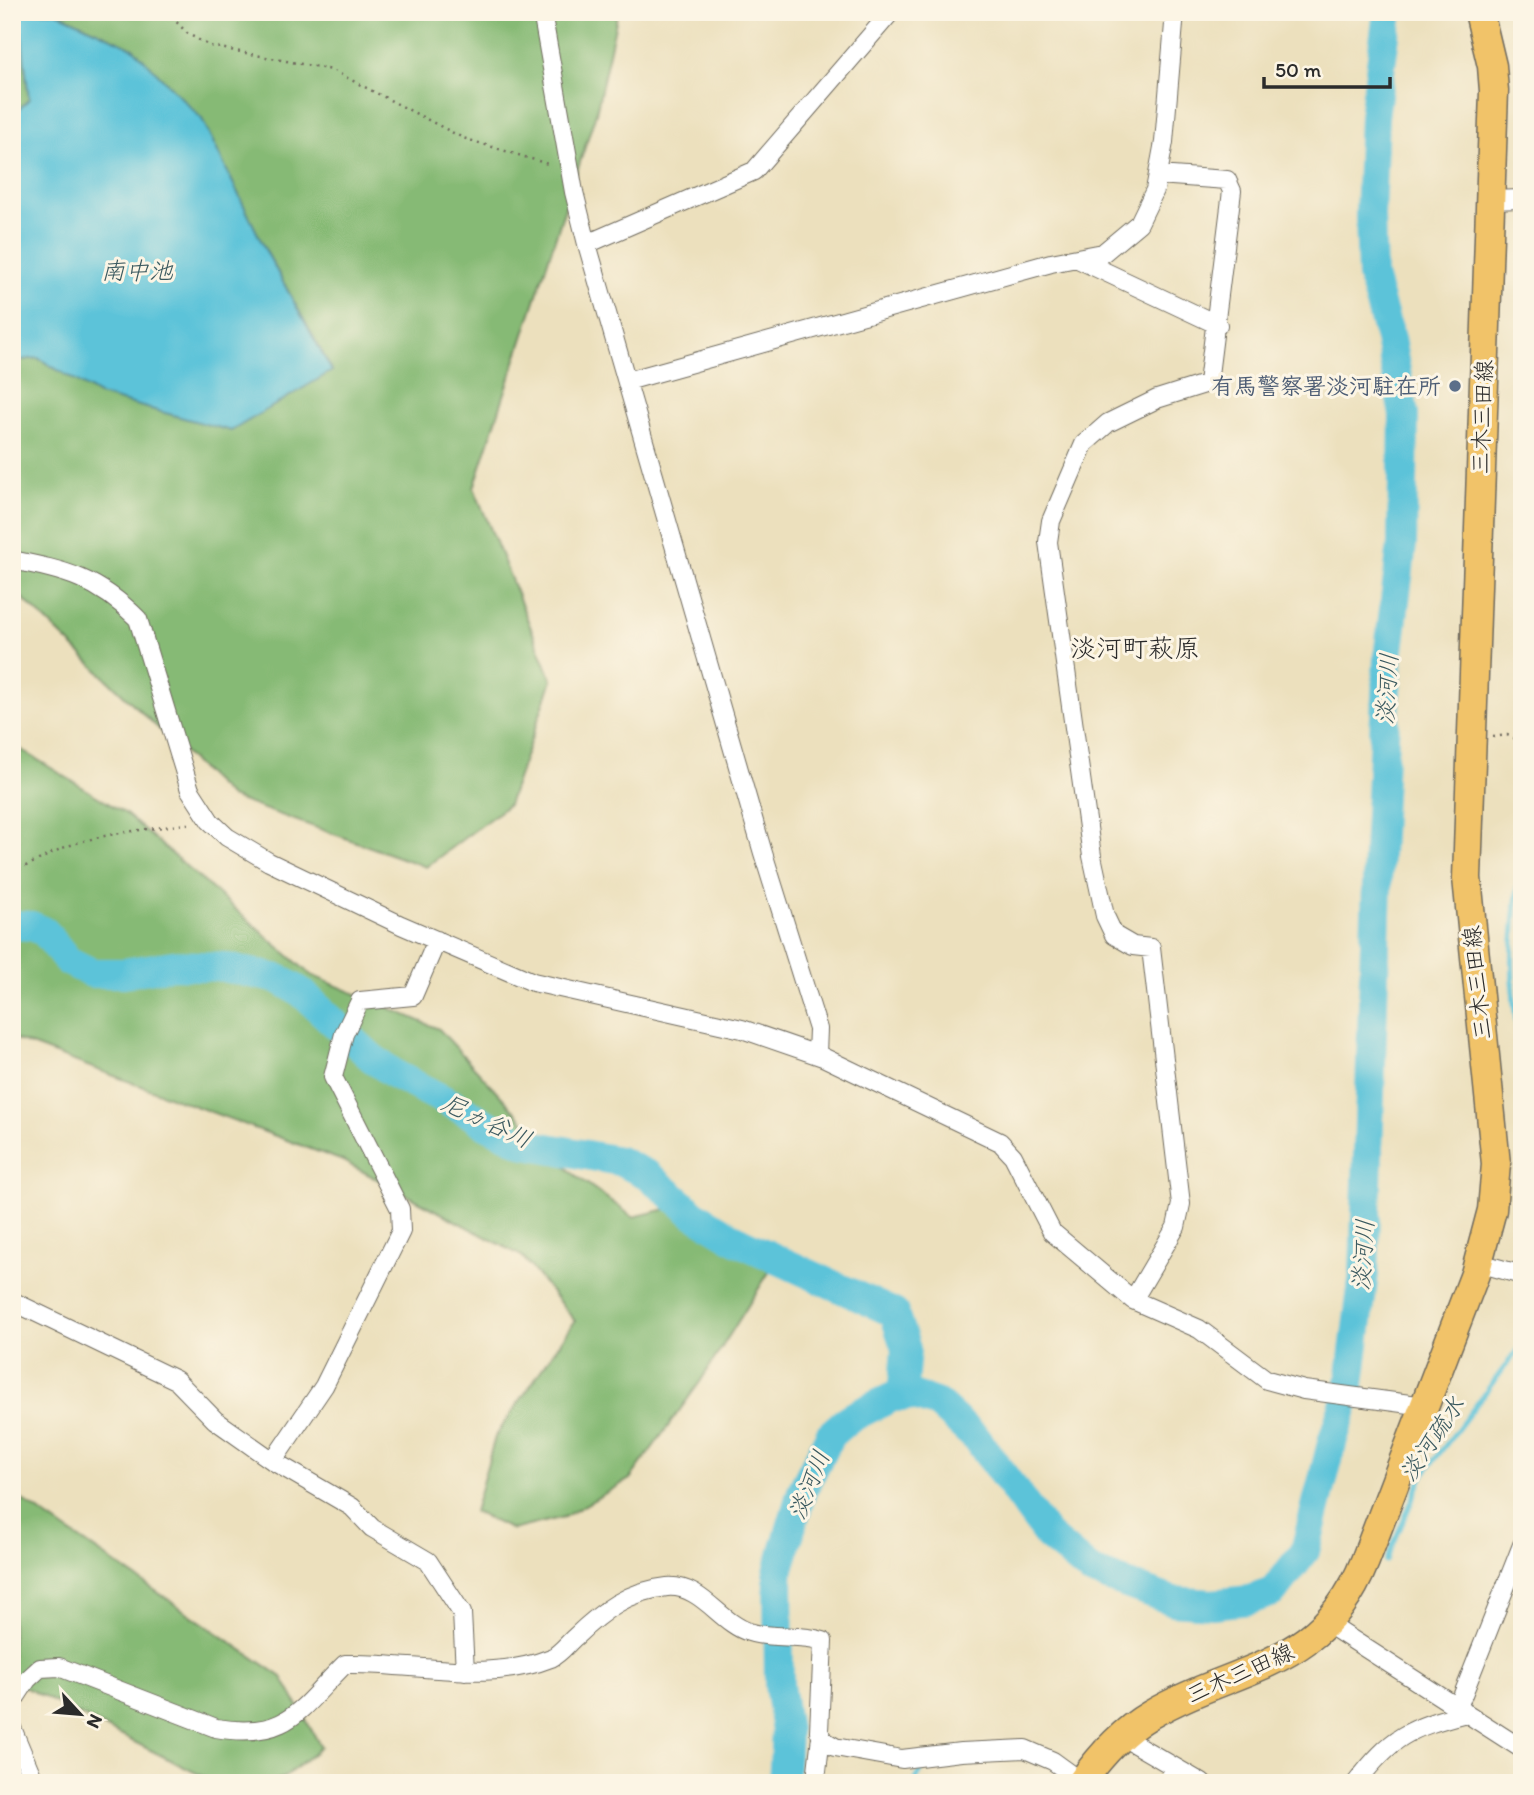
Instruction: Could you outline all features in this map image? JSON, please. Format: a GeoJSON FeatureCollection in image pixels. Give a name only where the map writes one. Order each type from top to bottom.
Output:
{"type":"FeatureCollection","features":[{"type":"Feature","properties":{"kind":"main road","name":"三木三田線"},"geometry":{"type":"LineString","coordinates":[[1081,1782],[1121,1736],[1152,1714],[1289,1654],[1328,1624],[1356,1582],[1411,1403],[1479,1263],[1492,1210],[1496,1164],[1468,892],[1494,78],[1479,12]]}},
{"type":"Feature","properties":{"kind":"street"},"geometry":{"type":"LineString","coordinates":[[542,12],[587,244],[763,853],[818,1029],[817,1054]]}},
{"type":"Feature","properties":{"kind":"street"},"geometry":{"type":"LineString","coordinates":[[587,244],[754,171],[891,12]]}},
{"type":"Feature","properties":{"kind":"street"},"geometry":{"type":"LineString","coordinates":[[627,381],[1051,263],[1080,260],[1103,253],[1139,223],[1155,190],[1164,142],[1175,12]]}},
{"type":"Feature","properties":{"kind":"street"},"geometry":{"type":"LineString","coordinates":[[1133,1300],[1179,1221],[1179,1174],[1151,948],[1133,946],[1114,935],[1105,916],[1092,856],[1048,542],[1051,522],[1084,444],[1108,423],[1157,399],[1208,383],[1218,325],[1232,191],[1227,180],[1158,175]]}},
{"type":"Feature","properties":{"kind":"street"},"geometry":{"type":"LineString","coordinates":[[1490,200],[1522,199]]}},
{"type":"Feature","properties":{"kind":"street"},"geometry":{"type":"LineString","coordinates":[[1080,260],[1218,325]]}},
{"type":"Feature","properties":{"kind":"street"},"geometry":{"type":"LineString","coordinates":[[12,560],[70,572],[121,601],[138,619],[190,790],[210,821],[269,862],[533,982],[732,1026],[817,1054],[1000,1142],[1013,1156],[1052,1232],[1133,1300],[1199,1329],[1263,1379],[1317,1391],[1411,1403]]}},
{"type":"Feature","properties":{"kind":"street"},"geometry":{"type":"LineString","coordinates":[[273,1461],[324,1387],[401,1231],[400,1209],[333,1077],[344,1034],[360,1001],[414,996],[437,940]]}},
{"type":"Feature","properties":{"kind":"street"},"geometry":{"type":"LineString","coordinates":[[1479,1263],[1522,1275]]}},
{"type":"Feature","properties":{"kind":"street"},"geometry":{"type":"LineString","coordinates":[[12,1301],[176,1380],[215,1420],[273,1461],[352,1507],[372,1528],[428,1561],[462,1613],[465,1671]]}},
{"type":"Feature","properties":{"kind":"street"},"geometry":{"type":"LineString","coordinates":[[1462,1710],[1522,1545]]}},
{"type":"Feature","properties":{"kind":"street"},"geometry":{"type":"LineString","coordinates":[[12,1703],[27,1680],[40,1668],[59,1667],[216,1728],[241,1732],[268,1731],[287,1721],[345,1664],[465,1671],[522,1665],[554,1657],[605,1609],[635,1593],[670,1587],[695,1594],[749,1632],[816,1638],[823,1641],[817,1771]]}},
{"type":"Feature","properties":{"kind":"street"},"geometry":{"type":"LineString","coordinates":[[1328,1624],[1522,1749]]}},
{"type":"Feature","properties":{"kind":"street"},"geometry":{"type":"LineString","coordinates":[[1356,1783],[1381,1750],[1421,1724],[1462,1710]]}},
{"type":"Feature","properties":{"kind":"street"},"geometry":{"type":"LineString","coordinates":[[12,1728],[35,1783]]}},
{"type":"Feature","properties":{"kind":"street"},"geometry":{"type":"LineString","coordinates":[[1121,1736],[1171,1776],[1202,1783]]}},
{"type":"Feature","properties":{"kind":"street"},"geometry":{"type":"LineString","coordinates":[[820,1744],[902,1759],[974,1751],[1025,1749],[1053,1761],[1081,1782]]}},
{"type":"Feature","properties":{"kind":"path"},"geometry":{"type":"LineString","coordinates":[[167,12],[188,34],[210,46],[332,70],[463,138],[571,171]]}},
{"type":"Feature","properties":{"kind":"path"},"geometry":{"type":"LineString","coordinates":[[1471,740],[1512,736],[1522,778]]}},
{"type":"Feature","properties":{"kind":"path"},"geometry":{"type":"LineString","coordinates":[[12,870],[33,865],[68,846],[131,832],[210,821]]}},
{"type":"Feature","properties":{"kind":"green space"},"geometry":{"type":"Polygon","coordinates":[[[12,12],[19,12],[29,99],[12,116],[12,12]]]}},
{"type":"Feature","properties":{"kind":"green space"},"geometry":{"type":"Polygon","coordinates":[[[56,12],[618,12],[596,113],[474,488],[552,680],[508,805],[426,867],[230,797],[12,588],[12,361],[38,358],[99,395],[332,371],[267,253],[133,48],[56,12]]]}},
{"type":"Feature","properties":{"kind":"green space"},"geometry":{"type":"Polygon","coordinates":[[[12,744],[126,814],[311,975],[439,1029],[571,1172],[633,1217],[696,1202],[771,1269],[700,1382],[630,1479],[564,1517],[512,1530],[474,1512],[495,1437],[575,1321],[522,1256],[343,1161],[12,1038],[12,744]]]}},
{"type":"Feature","properties":{"kind":"green space"},"geometry":{"type":"Polygon","coordinates":[[[12,1493],[282,1677],[321,1747],[283,1778],[266,1783],[216,1783],[12,1681],[12,1493]]]}},
{"type":"Feature","properties":{"kind":"water","name":"南中池"},"geometry":{"type":"Polygon","coordinates":[[[19,12],[56,12],[133,48],[202,119],[267,253],[332,371],[231,431],[99,395],[38,358],[12,361],[12,116],[29,99],[19,12]]]}},
{"type":"Feature","properties":{"kind":"waterway","name":"淡河川"},"geometry":{"type":"LineString","coordinates":[[783,1783],[786,1731],[779,1685],[778,1572],[802,1491],[830,1435],[848,1419],[893,1397],[915,1396],[938,1404],[977,1439],[1048,1536],[1090,1571],[1173,1601],[1212,1604],[1249,1600],[1273,1592],[1305,1551],[1333,1439],[1349,1391],[1364,1273],[1378,854],[1388,658],[1402,544],[1404,415],[1390,339],[1372,276],[1370,215],[1374,117],[1388,12]]}},
{"type":"Feature","properties":{"kind":"waterway","name":"淡河疏水"},"geometry":{"type":"LineString","coordinates":[[1522,850],[1513,952],[1514,1003],[1522,1054]]}},
{"type":"Feature","properties":{"kind":"waterway","name":"尼ヵ谷川"},"geometry":{"type":"LineString","coordinates":[[12,925],[32,926],[45,932],[68,961],[92,973],[124,973],[173,965],[223,967],[279,979],[301,992],[372,1058],[396,1075],[482,1122],[526,1144],[619,1161],[648,1175],[694,1214],[740,1242],[894,1313],[906,1349],[902,1397]]}},
{"type":"Feature","properties":{"kind":"waterway","name":"淡河疏水"},"geometry":{"type":"LineString","coordinates":[[1386,1561],[1423,1475],[1522,1344]]}},
{"type":"Feature","properties":{"kind":"waterway","name":"淡河疏水"},"geometry":{"type":"LineString","coordinates":[[914,1783],[922,1770]]}},
{"type":"Feature","properties":{"kind":"place","name":"有馬警察署淡河駐在所"},"geometry":{"type":"Point","coordinates":[1455,386]}},
{"type":"Feature","properties":{"kind":"district","name":"淡河町萩原"},"geometry":{"type":"Point","coordinates":[1135,648]}}]}
